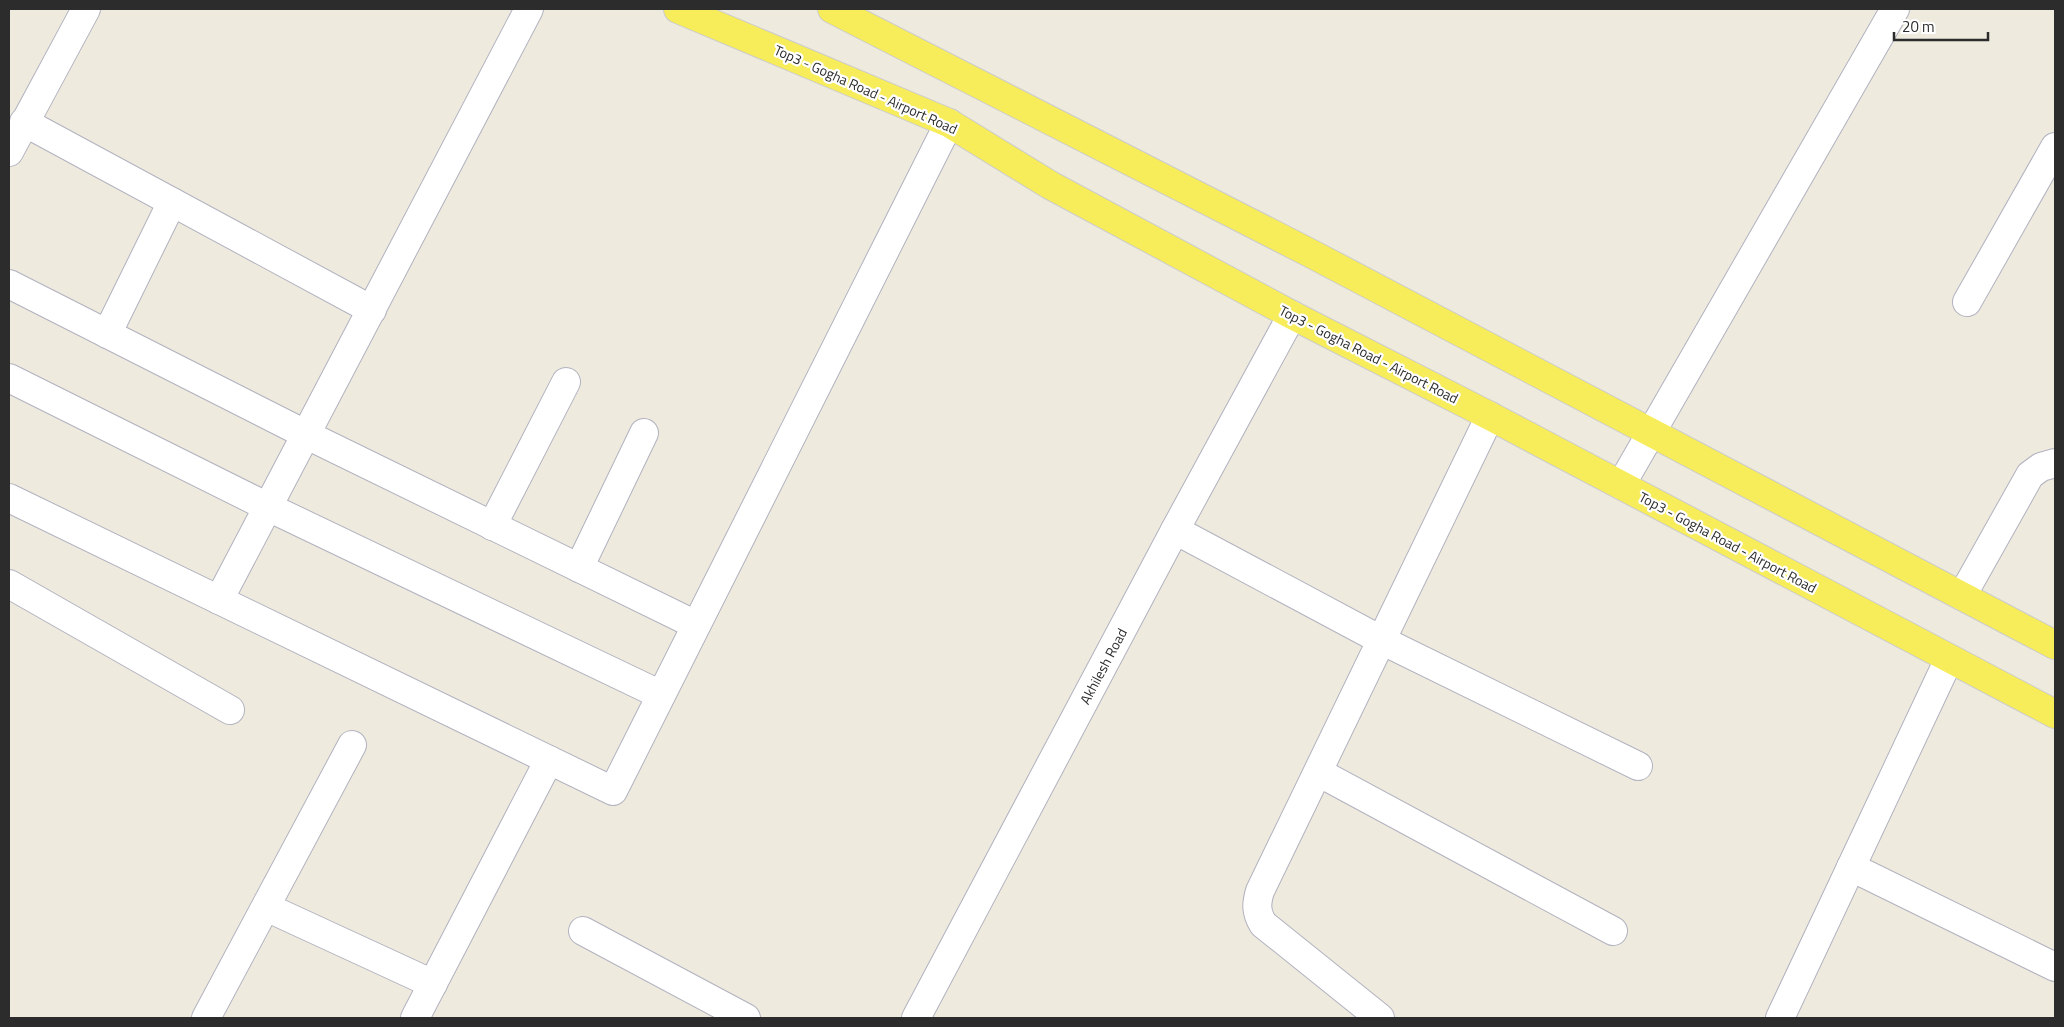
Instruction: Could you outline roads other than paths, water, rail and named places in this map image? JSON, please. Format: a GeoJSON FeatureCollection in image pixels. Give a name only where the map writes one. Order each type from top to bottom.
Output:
{"type":"FeatureCollection","features":[{"type":"Feature","properties":{"kind":"main road","name":"Top3 - Gogha Road - Airport Road"},"geometry":{"type":"LineString","coordinates":[[678,9],[949,123],[1050,185],[1292,316],[1490,416],[2055,714]]}},
{"type":"Feature","properties":{"kind":"main road"},"geometry":{"type":"LineString","coordinates":[[832,9],[1302,249],[2053,643]]}},
{"type":"Feature","properties":{"kind":"street"},"geometry":{"type":"LineString","coordinates":[[9,152],[86,9]]}},
{"type":"Feature","properties":{"kind":"street"},"geometry":{"type":"LineString","coordinates":[[219,600],[307,436],[528,9]]}},
{"type":"Feature","properties":{"kind":"street"},"geometry":{"type":"LineString","coordinates":[[1621,485],[1895,9]]}},
{"type":"Feature","properties":{"kind":"street"},"geometry":{"type":"LineString","coordinates":[[24,122],[372,310]]}},
{"type":"Feature","properties":{"kind":"street"},"geometry":{"type":"LineString","coordinates":[[9,498],[613,791],[949,123]]}},
{"type":"Feature","properties":{"kind":"street"},"geometry":{"type":"LineString","coordinates":[[1967,302],[2055,148]]}},
{"type":"Feature","properties":{"kind":"street"},"geometry":{"type":"LineString","coordinates":[[107,334],[172,202]]}},
{"type":"Feature","properties":{"kind":"street"},"geometry":{"type":"LineString","coordinates":[[9,284],[307,436],[696,625]]}},
{"type":"Feature","properties":{"kind":"street","name":"Akhilesh Road"},"geometry":{"type":"LineString","coordinates":[[916,1018],[1175,530],[1292,316]]}},
{"type":"Feature","properties":{"kind":"street"},"geometry":{"type":"LineString","coordinates":[[9,378],[268,507],[661,695]]}},
{"type":"Feature","properties":{"kind":"street"},"geometry":{"type":"LineString","coordinates":[[492,526],[566,382]]}},
{"type":"Feature","properties":{"kind":"street"},"geometry":{"type":"LineString","coordinates":[[1380,1018],[1264,924],[1257,914],[1256,903],[1260,891],[1490,416]]}},
{"type":"Feature","properties":{"kind":"street"},"geometry":{"type":"LineString","coordinates":[[579,568],[644,433]]}},
{"type":"Feature","properties":{"kind":"street"},"geometry":{"type":"LineString","coordinates":[[1962,596],[2030,475],[2041,467],[2055,463]]}},
{"type":"Feature","properties":{"kind":"street"},"geometry":{"type":"LineString","coordinates":[[1175,530],[1381,640],[1638,766]]}},
{"type":"Feature","properties":{"kind":"street"},"geometry":{"type":"LineString","coordinates":[[9,584],[230,710]]}},
{"type":"Feature","properties":{"kind":"street"},"geometry":{"type":"LineString","coordinates":[[1780,1018],[1949,659]]}},
{"type":"Feature","properties":{"kind":"street"},"geometry":{"type":"LineString","coordinates":[[206,1018],[352,745]]}},
{"type":"Feature","properties":{"kind":"street"},"geometry":{"type":"LineString","coordinates":[[415,1018],[549,760]]}},
{"type":"Feature","properties":{"kind":"street"},"geometry":{"type":"LineString","coordinates":[[1318,772],[1613,931]]}},
{"type":"Feature","properties":{"kind":"street"},"geometry":{"type":"LineString","coordinates":[[1852,867],[2055,967]]}},
{"type":"Feature","properties":{"kind":"street"},"geometry":{"type":"LineString","coordinates":[[266,907],[433,984]]}},
{"type":"Feature","properties":{"kind":"street"},"geometry":{"type":"LineString","coordinates":[[583,930],[746,1018]]}}]}
